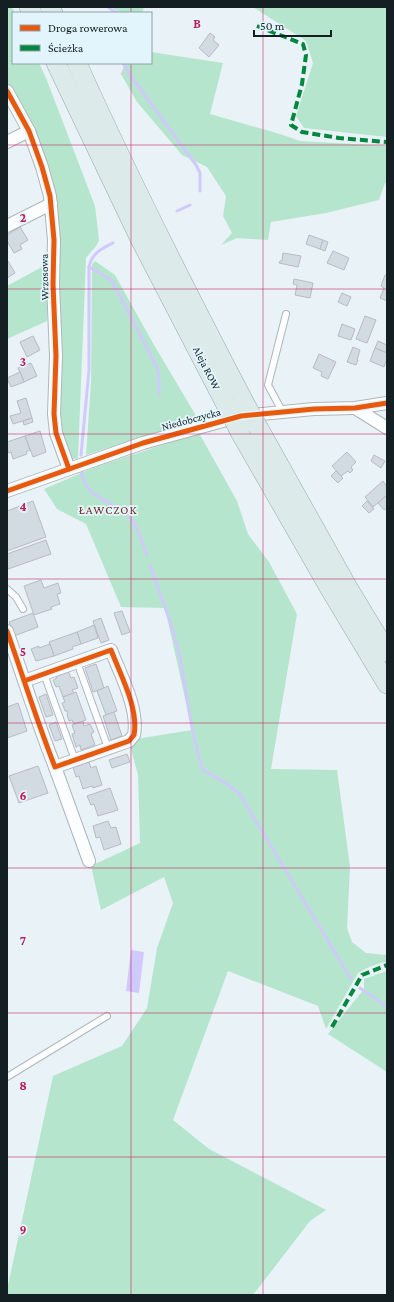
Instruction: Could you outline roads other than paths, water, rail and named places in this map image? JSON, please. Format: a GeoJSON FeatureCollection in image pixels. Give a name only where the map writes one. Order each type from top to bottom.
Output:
{"type":"FeatureCollection","features":[{"type":"Feature","properties":{"kind":"main road","name":"Aleja ROW"},"geometry":{"type":"LineString","coordinates":[[56,64],[136,230],[234,401],[259,429],[348,588],[387,652]]}},
{"type":"Feature","properties":{"kind":"main road","name":"Aleja ROW"},"geometry":{"type":"LineString","coordinates":[[77,64],[106,128],[181,282],[234,401],[240,432],[330,589],[387,684]]}},
{"type":"Feature","properties":{"kind":"street","name":"Wrzosowa"},"geometry":{"type":"LineString","coordinates":[[7,91],[29,131],[46,178],[51,204],[54,240],[53,284],[56,356],[55,420],[58,440],[70,469]]}},
{"type":"Feature","properties":{"kind":"street"},"geometry":{"type":"LineString","coordinates":[[7,142],[29,131]]}},
{"type":"Feature","properties":{"kind":"street"},"geometry":{"type":"LineString","coordinates":[[7,226],[51,204]]}},
{"type":"Feature","properties":{"kind":"street"},"geometry":{"type":"LineString","coordinates":[[384,403],[387,391]]}},
{"type":"Feature","properties":{"kind":"street","name":"Niedobczycka"},"geometry":{"type":"LineString","coordinates":[[7,491],[143,443],[241,416],[282,411],[355,408],[384,403]]}},
{"type":"Feature","properties":{"kind":"street"},"geometry":{"type":"LineString","coordinates":[[355,408],[387,428]]}},
{"type":"Feature","properties":{"kind":"street"},"geometry":{"type":"LineString","coordinates":[[7,631],[89,861]]}},
{"type":"Feature","properties":{"kind":"street"},"geometry":{"type":"LineString","coordinates":[[24,681],[111,650],[129,697],[134,718],[134,735],[129,740],[55,767]]}},
{"type":"Feature","properties":{"kind":"lane"},"geometry":{"type":"LineString","coordinates":[[282,411],[268,385],[286,314]]}},
{"type":"Feature","properties":{"kind":"lane"},"geometry":{"type":"LineString","coordinates":[[7,589],[16,597],[23,608]]}},
{"type":"Feature","properties":{"kind":"lane"},"geometry":{"type":"LineString","coordinates":[[77,662],[108,748]]}},
{"type":"Feature","properties":{"kind":"lane"},"geometry":{"type":"LineString","coordinates":[[44,674],[75,760]]}},
{"type":"Feature","properties":{"kind":"lane"},"geometry":{"type":"LineString","coordinates":[[7,1077],[107,1016]]}},
{"type":"Feature","properties":{"kind":"waterway"},"geometry":{"type":"LineString","coordinates":[[108,7],[116,12]]}},
{"type":"Feature","properties":{"kind":"waterway"},"geometry":{"type":"LineString","coordinates":[[124,64],[196,165],[200,173],[200,191]]}},
{"type":"Feature","properties":{"kind":"waterway"},"geometry":{"type":"LineString","coordinates":[[177,211],[190,205]]}},
{"type":"Feature","properties":{"kind":"waterway"},"geometry":{"type":"LineString","coordinates":[[81,455],[89,370],[89,267],[92,258],[101,250],[113,243]]}},
{"type":"Feature","properties":{"kind":"waterway"},"geometry":{"type":"LineString","coordinates":[[89,267],[110,279],[113,283],[157,367],[159,376],[159,394]]}},
{"type":"Feature","properties":{"kind":"waterway"},"geometry":{"type":"LineString","coordinates":[[81,470],[88,488],[94,494],[116,507],[130,518],[138,531],[147,555]]}},
{"type":"Feature","properties":{"kind":"waterway"},"geometry":{"type":"LineString","coordinates":[[150,565],[179,653],[192,727],[203,770],[239,793],[351,979]]}},
{"type":"Feature","properties":{"kind":"waterway"},"geometry":{"type":"LineString","coordinates":[[360,988],[387,1007]]}},
{"type":"Feature","properties":{"kind":"district","name":"ŁAWCZOK"},"geometry":{"type":"Point","coordinates":[108,510]}}]}
